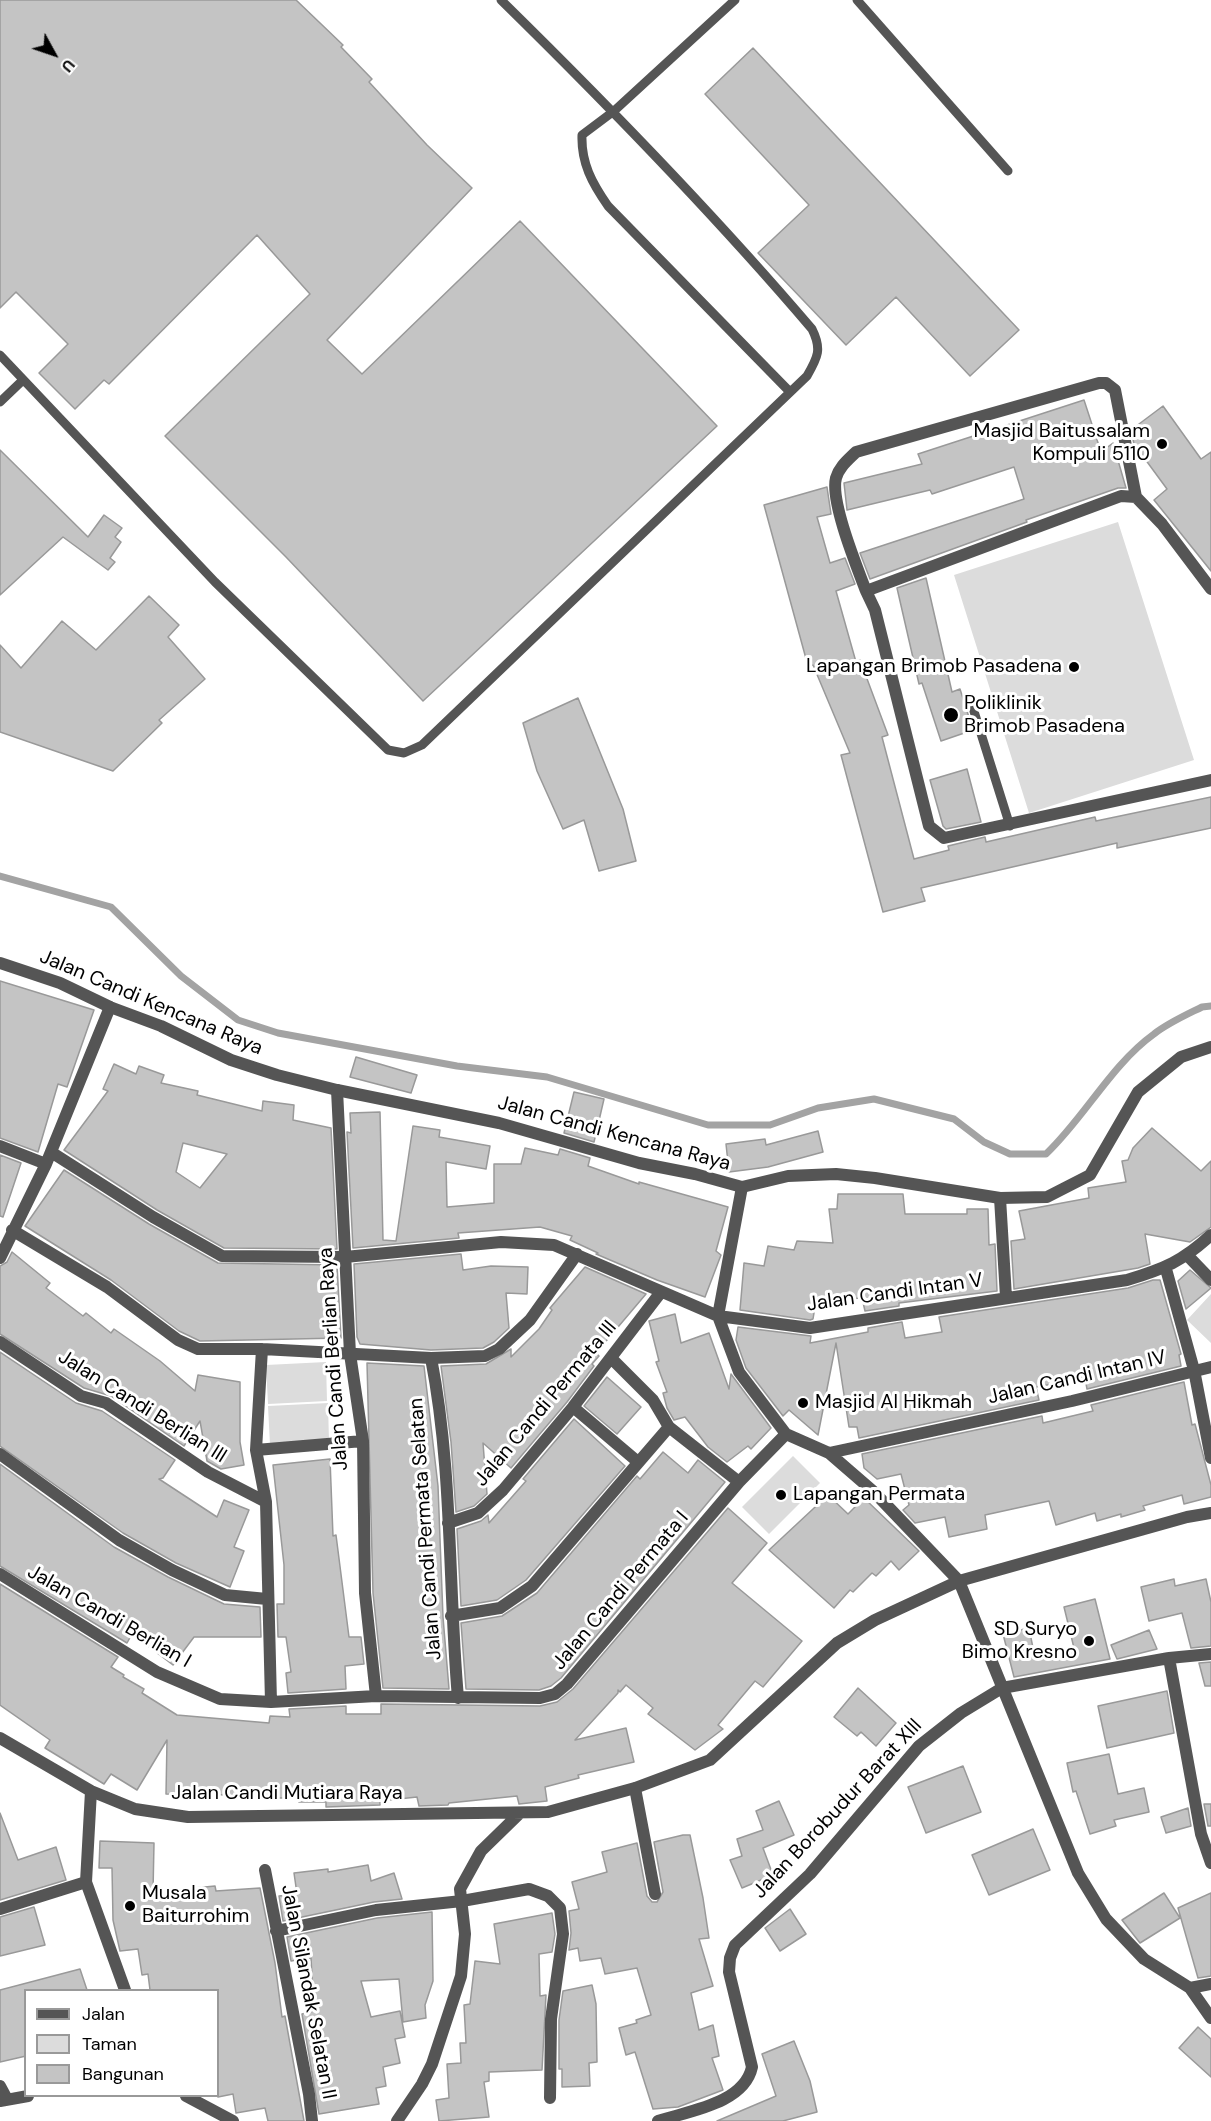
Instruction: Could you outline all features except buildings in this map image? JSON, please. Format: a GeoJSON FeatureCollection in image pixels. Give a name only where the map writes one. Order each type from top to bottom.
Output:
{"type":"FeatureCollection","features":[{"type":"Feature","properties":{"kind":"street"},"geometry":{"type":"LineString","coordinates":[[1211,589],[1162,524],[1137,497],[1115,390],[1106,383],[1099,383],[856,452],[841,466],[834,490],[853,558],[875,610],[930,826],[944,838],[1211,780]]}},
{"type":"Feature","properties":{"kind":"street"},"geometry":{"type":"LineString","coordinates":[[866,591],[1121,496],[1137,497]]}},
{"type":"Feature","properties":{"kind":"street","name":"Jalan Candi Kencana Raya"},"geometry":{"type":"LineString","coordinates":[[0,963],[60,983],[110,1007],[161,1026],[231,1060],[337,1090],[500,1123],[639,1163],[695,1174],[742,1187],[788,1176],[836,1174],[1000,1198],[1047,1197],[1090,1174],[1138,1092],[1181,1057],[1211,1047]]}},
{"type":"Feature","properties":{"kind":"street"},"geometry":{"type":"LineString","coordinates":[[0,1258],[48,1158],[110,1007]]}},
{"type":"Feature","properties":{"kind":"street","name":"Jalan Candi Berlian Raya"},"geometry":{"type":"LineString","coordinates":[[337,1090],[350,1354],[363,1441],[365,1593],[376,1696]]}},
{"type":"Feature","properties":{"kind":"street","name":"Jalan Candi Intan V"},"geometry":{"type":"LineString","coordinates":[[0,1146],[48,1158],[222,1256],[345,1257],[501,1242],[554,1245],[718,1316],[810,1328],[1116,1282],[1166,1269],[1188,1256],[1211,1235]]}},
{"type":"Feature","properties":{"kind":"street"},"geometry":{"type":"LineString","coordinates":[[742,1187],[718,1316],[739,1372],[786,1434],[830,1453],[874,1492],[959,1581],[1078,1873],[1106,1919],[1144,1959],[1190,1988],[1211,2018]]}},
{"type":"Feature","properties":{"kind":"street","name":"Jalan Candi Intan V"},"geometry":{"type":"LineString","coordinates":[[1000,1198],[1006,1297]]}},
{"type":"Feature","properties":{"kind":"street"},"geometry":{"type":"LineString","coordinates":[[12,1230],[107,1287],[178,1340],[198,1349],[262,1349],[431,1358],[485,1356],[499,1349],[530,1320],[577,1254]]}},
{"type":"Feature","properties":{"kind":"street"},"geometry":{"type":"LineString","coordinates":[[1188,1256],[1211,1280]]}},
{"type":"Feature","properties":{"kind":"street"},"geometry":{"type":"LineString","coordinates":[[1166,1269],[1194,1370],[1211,1458]]}},
{"type":"Feature","properties":{"kind":"street","name":"Jalan Candi Permata III"},"geometry":{"type":"LineString","coordinates":[[448,1523],[478,1513],[488,1505],[573,1407],[662,1292]]}},
{"type":"Feature","properties":{"kind":"street","name":"Jalan Candi Berlian III"},"geometry":{"type":"LineString","coordinates":[[0,1342],[81,1396],[106,1403],[208,1472],[266,1502]]}},
{"type":"Feature","properties":{"kind":"street"},"geometry":{"type":"LineString","coordinates":[[262,1349],[256,1450],[266,1502],[271,1702]]}},
{"type":"Feature","properties":{"kind":"street","name":"Jalan Candi Permata Selatan"},"geometry":{"type":"LineString","coordinates":[[431,1358],[442,1412],[451,1616],[458,1698]]}},
{"type":"Feature","properties":{"kind":"street"},"geometry":{"type":"LineString","coordinates":[[611,1358],[653,1400],[669,1427],[739,1482]]}},
{"type":"Feature","properties":{"kind":"street","name":"Jalan Candi Intan IV"},"geometry":{"type":"LineString","coordinates":[[830,1453],[1072,1401],[1211,1367]]}},
{"type":"Feature","properties":{"kind":"street"},"geometry":{"type":"LineString","coordinates":[[573,1407],[638,1462]]}},
{"type":"Feature","properties":{"kind":"street"},"geometry":{"type":"LineString","coordinates":[[451,1616],[500,1608],[532,1586],[669,1427]]}},
{"type":"Feature","properties":{"kind":"street","name":"Jalan Candi Permata I"},"geometry":{"type":"LineString","coordinates":[[271,1702],[376,1696],[540,1698],[555,1694],[580,1671],[739,1482],[786,1434]]}},
{"type":"Feature","properties":{"kind":"street"},"geometry":{"type":"LineString","coordinates":[[256,1450],[363,1441]]}},
{"type":"Feature","properties":{"kind":"street"},"geometry":{"type":"LineString","coordinates":[[0,1454],[119,1540],[172,1570],[225,1595],[267,1599]]}},
{"type":"Feature","properties":{"kind":"street","name":"Jalan Candi Mutiara Raya"},"geometry":{"type":"LineString","coordinates":[[0,1738],[91,1791],[135,1809],[188,1817],[548,1812],[635,1788],[710,1760],[837,1642],[875,1620],[959,1581],[1187,1517],[1211,1513]]}},
{"type":"Feature","properties":{"kind":"street","name":"Jalan Candi Berlian I"},"geometry":{"type":"LineString","coordinates":[[0,1574],[157,1672],[220,1699],[271,1702]]}},
{"type":"Feature","properties":{"kind":"street"},"geometry":{"type":"LineString","coordinates":[[1002,1688],[1170,1658],[1211,1654]]}},
{"type":"Feature","properties":{"kind":"street"},"geometry":{"type":"LineString","coordinates":[[1170,1658],[1199,1823],[1211,1863]]}},
{"type":"Feature","properties":{"kind":"street","name":"Jalan Borobudur Barat XIII"},"geometry":{"type":"LineString","coordinates":[[657,2121],[729,2097],[749,2080],[752,2067],[729,1972],[730,1958],[735,1945],[825,1857],[920,1746],[939,1728],[1002,1688]]}},
{"type":"Feature","properties":{"kind":"street"},"geometry":{"type":"LineString","coordinates":[[635,1788],[655,1894]]}},
{"type":"Feature","properties":{"kind":"street"},"geometry":{"type":"LineString","coordinates":[[91,1791],[86,1882],[125,1989]]}},
{"type":"Feature","properties":{"kind":"street"},"geometry":{"type":"LineString","coordinates":[[397,2121],[422,2084],[453,2002],[464,1956],[460,1889],[481,1851],[520,1813]]}},
{"type":"Feature","properties":{"kind":"street","name":"Jalan Silandak Selatan II"},"geometry":{"type":"LineString","coordinates":[[265,1870],[309,2094],[312,2121]]}},
{"type":"Feature","properties":{"kind":"street"},"geometry":{"type":"LineString","coordinates":[[0,1909],[86,1882]]}},
{"type":"Feature","properties":{"kind":"street"},"geometry":{"type":"LineString","coordinates":[[276,1931],[376,1910],[462,1901],[529,1889],[548,1896],[560,1908],[563,1934],[551,2019],[550,2098]]}},
{"type":"Feature","properties":{"kind":"street"},"geometry":{"type":"LineString","coordinates":[[1190,1988],[1211,1984]]}},
{"type":"Feature","properties":{"kind":"street"},"geometry":{"type":"LineString","coordinates":[[0,2086],[4,2100],[24,2097]]}},
{"type":"Feature","properties":{"kind":"street"},"geometry":{"type":"LineString","coordinates":[[188,2097],[233,2121]]}},
{"type":"Feature","properties":{"kind":"lane"},"geometry":{"type":"LineString","coordinates":[[0,355],[266,632],[345,705],[388,750],[404,753],[422,745],[807,376],[815,361],[819,344],[812,329],[739,243],[614,111],[501,0]]}},
{"type":"Feature","properties":{"kind":"lane"},"geometry":{"type":"LineString","coordinates":[[735,0],[614,111],[582,135],[582,153],[596,189],[628,229],[790,392]]}},
{"type":"Feature","properties":{"kind":"lane"},"geometry":{"type":"LineString","coordinates":[[856,0],[1008,171]]}},
{"type":"Feature","properties":{"kind":"lane"},"geometry":{"type":"LineString","coordinates":[[0,402],[23,380]]}},
{"type":"Feature","properties":{"kind":"lane"},"geometry":{"type":"LineString","coordinates":[[972,705],[1010,825]]}},
{"type":"Feature","properties":{"kind":"green space","name":"Lapangan Brimob Pasadena"},"geometry":{"type":"Polygon","coordinates":[[[1118,522],[1194,760],[1029,813],[954,575],[1118,522]]]}},
{"type":"Feature","properties":{"kind":"green space"},"geometry":{"type":"Polygon","coordinates":[[[1211,1294],[1211,1343],[1187,1320],[1211,1294]]]}},
{"type":"Feature","properties":{"kind":"green space"},"geometry":{"type":"Polygon","coordinates":[[[326,1362],[327,1401],[268,1404],[266,1365],[326,1362]]]}},
{"type":"Feature","properties":{"kind":"green space"},"geometry":{"type":"Polygon","coordinates":[[[328,1403],[329,1442],[270,1445],[268,1406],[328,1403]]]}},
{"type":"Feature","properties":{"kind":"green space","name":"Lapangan Permata"},"geometry":{"type":"Polygon","coordinates":[[[793,1456],[820,1483],[769,1534],[742,1507],[793,1456]]]}},
{"type":"Feature","properties":{"kind":"waterway"},"geometry":{"type":"LineString","coordinates":[[0,876],[111,907],[181,976],[238,1020],[278,1033],[457,1066],[547,1077],[708,1125],[770,1125],[818,1108],[874,1099],[954,1119],[984,1142],[1010,1154],[1046,1154],[1124,1061],[1139,1047],[1171,1023],[1202,1007],[1211,1006]]}},
{"type":"Feature","properties":{"kind":"place","name":"Masjid Baitussalam Kompuli 5110"},"geometry":{"type":"Point","coordinates":[1162,444]}},
{"type":"Feature","properties":{"kind":"place","name":"Lapangan Brimob Pasadena"},"geometry":{"type":"Point","coordinates":[1074,667]}},
{"type":"Feature","properties":{"kind":"place","name":"Poliklinik Brimob Pasadena"},"geometry":{"type":"Point","coordinates":[951,715]}},
{"type":"Feature","properties":{"kind":"place","name":"Masjid Al Hikmah"},"geometry":{"type":"Point","coordinates":[803,1403]}},
{"type":"Feature","properties":{"kind":"place","name":"Lapangan Permata"},"geometry":{"type":"Point","coordinates":[781,1495]}},
{"type":"Feature","properties":{"kind":"place","name":"SD Suryo Bimo Kresno"},"geometry":{"type":"Point","coordinates":[1089,1641]}},
{"type":"Feature","properties":{"kind":"place","name":"Musala Baiturrohim"},"geometry":{"type":"Point","coordinates":[130,1906]}}]}
